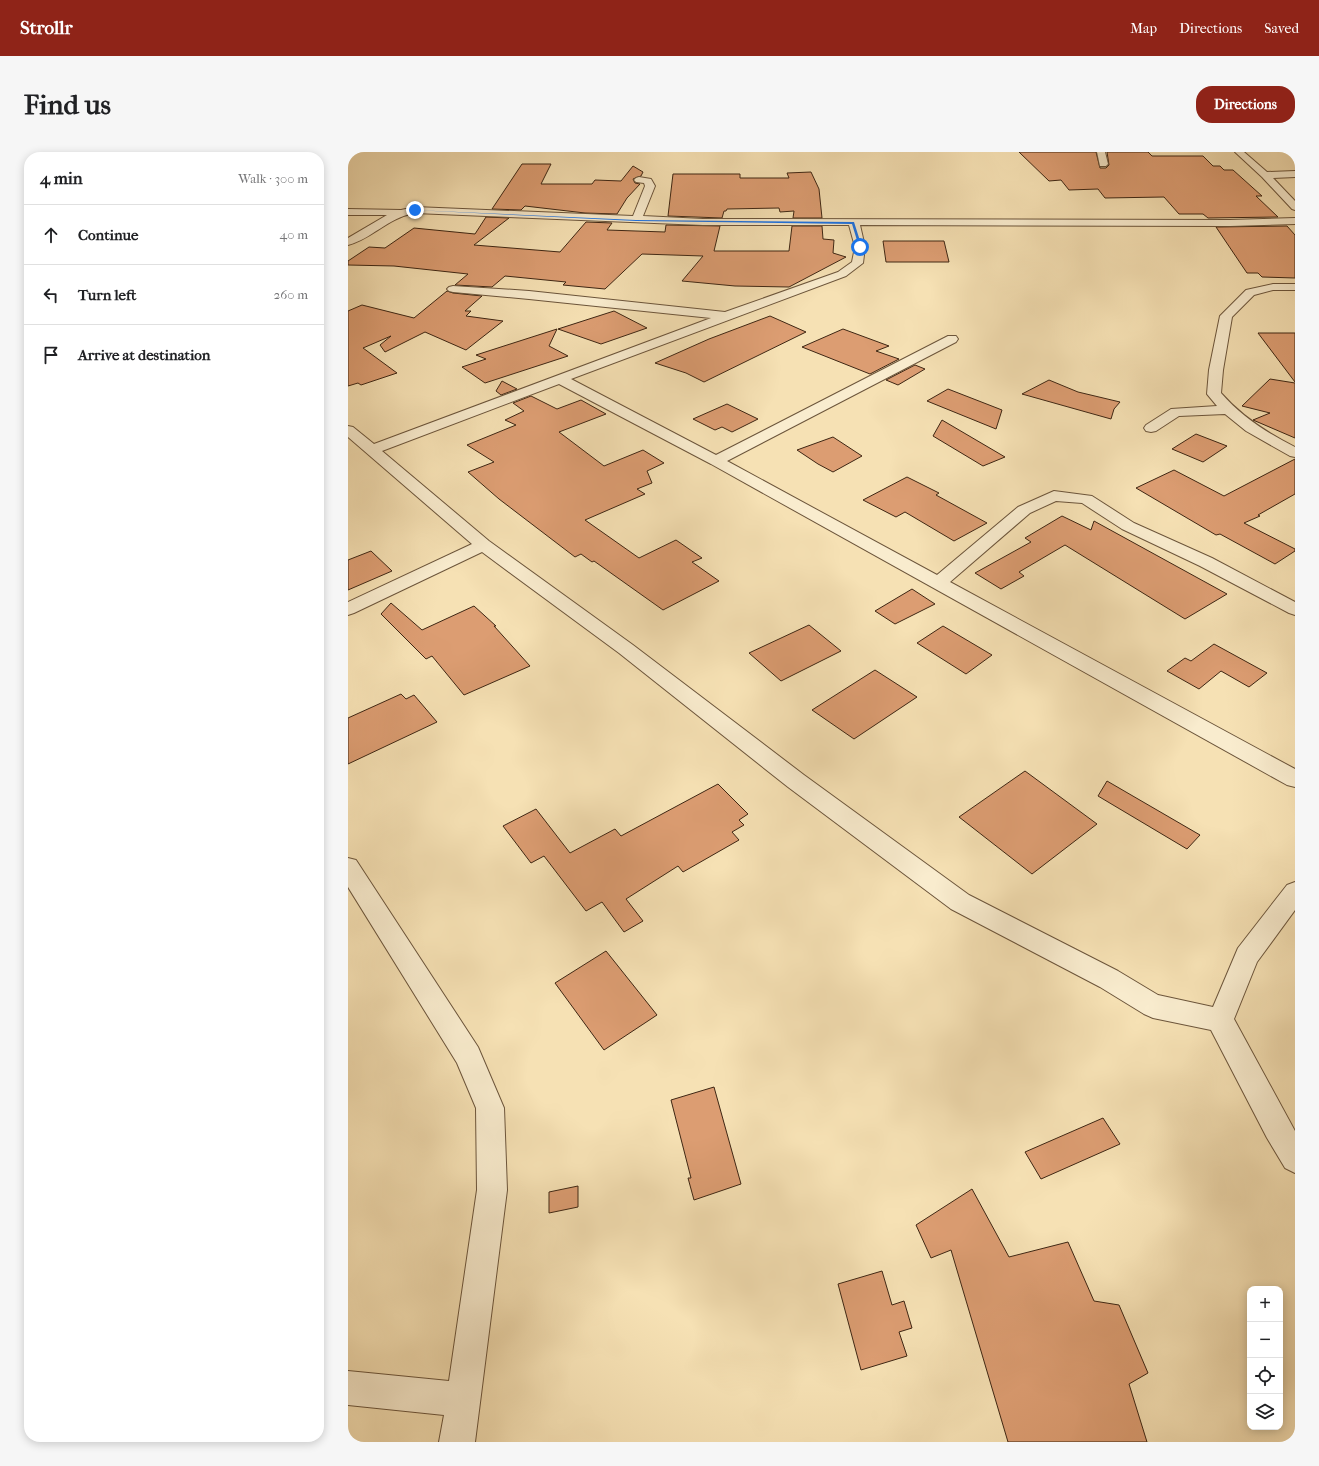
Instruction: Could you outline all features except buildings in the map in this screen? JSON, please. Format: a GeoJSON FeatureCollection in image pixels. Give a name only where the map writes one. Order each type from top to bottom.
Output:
{"type":"FeatureCollection","features":[{"type":"Feature","properties":{"kind":"street"},"geometry":{"type":"LineString","coordinates":[[1101,152],[1103,164]]}},
{"type":"Feature","properties":{"kind":"street"},"geometry":{"type":"LineString","coordinates":[[1238,152],[1265,175],[1295,207]]}},
{"type":"Feature","properties":{"kind":"street"},"geometry":{"type":"LineString","coordinates":[[1265,175],[1295,174]]}},
{"type":"Feature","properties":{"kind":"street"},"geometry":{"type":"LineString","coordinates":[[637,217],[650,186],[648,181],[639,180]]}},
{"type":"Feature","properties":{"kind":"street"},"geometry":{"type":"LineString","coordinates":[[579,207],[637,217]]}},
{"type":"Feature","properties":{"kind":"street"},"geometry":{"type":"LineString","coordinates":[[348,212],[399,212],[415,210],[854,223],[1230,223],[1295,221]]}},
{"type":"Feature","properties":{"kind":"street"},"geometry":{"type":"LineString","coordinates":[[348,242],[359,237],[391,215],[399,212]]}},
{"type":"Feature","properties":{"kind":"street"},"geometry":{"type":"LineString","coordinates":[[372,450],[726,316],[842,274],[851,269],[857,263],[860,247],[854,223]]}},
{"type":"Feature","properties":{"kind":"street"},"geometry":{"type":"LineString","coordinates":[[1295,287],[1273,287],[1250,292],[1226,316],[1216,370],[1214,394],[1227,410],[1256,433],[1295,453]]}},
{"type":"Feature","properties":{"kind":"street"},"geometry":{"type":"LineString","coordinates":[[453,289],[529,295],[726,316]]}},
{"type":"Feature","properties":{"kind":"street"},"geometry":{"type":"LineString","coordinates":[[716,461],[808,412],[888,373],[952,339]]}},
{"type":"Feature","properties":{"kind":"street"},"geometry":{"type":"LineString","coordinates":[[560,380],[716,461],[1295,779]]}},
{"type":"Feature","properties":{"kind":"street"},"geometry":{"type":"LineString","coordinates":[[1151,428],[1176,412],[1227,410]]}},
{"type":"Feature","properties":{"kind":"street"},"geometry":{"type":"LineString","coordinates":[[348,430],[406,481],[483,545],[626,649],[796,781],[960,902],[1109,979],[1153,1006],[1220,1020],[1295,1158]]}},
{"type":"Feature","properties":{"kind":"street"},"geometry":{"type":"LineString","coordinates":[[938,583],[1024,510],[1054,496],[1086,499],[1128,526],[1206,562],[1295,609]]}},
{"type":"Feature","properties":{"kind":"street"},"geometry":{"type":"LineString","coordinates":[[348,609],[483,545]]}},
{"type":"Feature","properties":{"kind":"street"},"geometry":{"type":"LineString","coordinates":[[348,867],[468,1056],[490,1108],[492,1190],[457,1442]]}},
{"type":"Feature","properties":{"kind":"street"},"geometry":{"type":"LineString","coordinates":[[1220,1020],[1247,956],[1295,892]]}},
{"type":"Feature","properties":{"kind":"street"},"geometry":{"type":"LineString","coordinates":[[348,1388],[464,1400]]}},
{"type":"Feature","properties":{"kind":"route"},"geometry":{"type":"LineString","coordinates":[[415,210],[517,216],[703,222],[854,223],[860,247]]}}]}
